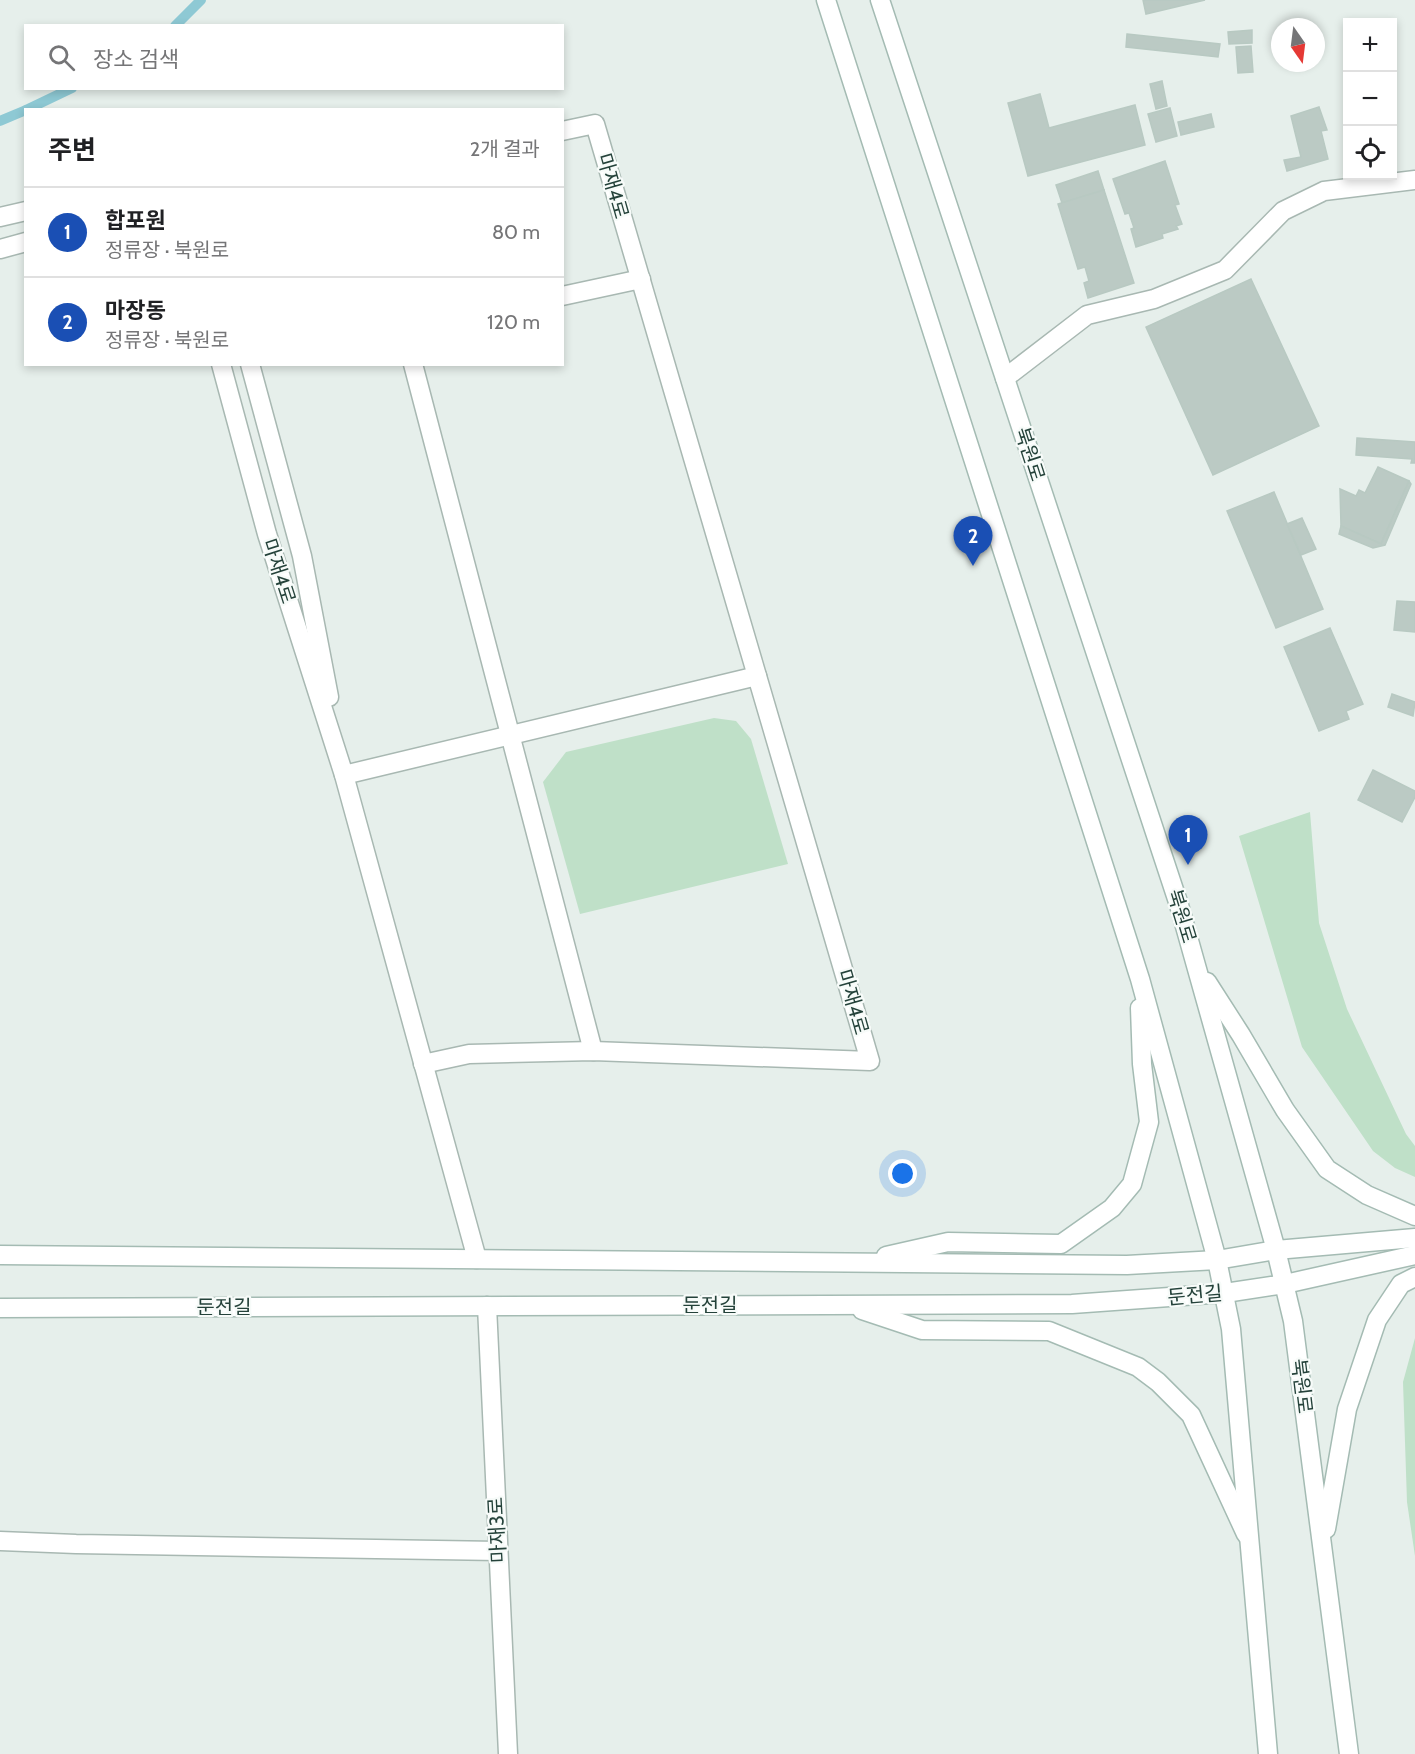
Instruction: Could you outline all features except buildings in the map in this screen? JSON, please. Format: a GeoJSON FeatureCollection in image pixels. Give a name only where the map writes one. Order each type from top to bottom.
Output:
{"type":"FeatureCollection","features":[{"type":"Feature","properties":{"kind":"street"},"geometry":{"type":"LineString","coordinates":[[826,0],[1140,979],[1217,1260],[1232,1329],[1268,1754]]}},
{"type":"Feature","properties":{"kind":"street","name":"북원로"},"geometry":{"type":"LineString","coordinates":[[880,0],[1179,905],[1276,1250],[1293,1321],[1349,1754]]}},
{"type":"Feature","properties":{"kind":"street","name":"마재4로"},"geometry":{"type":"LineString","coordinates":[[423,1064],[469,1054],[593,1052],[870,1061],[595,124],[564,131]]}},
{"type":"Feature","properties":{"kind":"street"},"geometry":{"type":"LineString","coordinates":[[1005,378],[1087,315],[1154,298],[1225,270],[1282,211],[1324,191],[1415,180]]}},
{"type":"Feature","properties":{"kind":"street"},"geometry":{"type":"LineString","coordinates":[[0,217],[24,211]]}},
{"type":"Feature","properties":{"kind":"street"},"geometry":{"type":"LineString","coordinates":[[0,249],[24,243]]}},
{"type":"Feature","properties":{"kind":"street"},"geometry":{"type":"LineString","coordinates":[[564,296],[641,279]]}},
{"type":"Feature","properties":{"kind":"street","name":"마재4로"},"geometry":{"type":"LineString","coordinates":[[222,366],[267,534],[344,775],[477,1259]]}},
{"type":"Feature","properties":{"kind":"street","name":"마재4로"},"geometry":{"type":"LineString","coordinates":[[251,366],[302,556],[344,775]]}},
{"type":"Feature","properties":{"kind":"street"},"geometry":{"type":"LineString","coordinates":[[414,366],[593,1052]]}},
{"type":"Feature","properties":{"kind":"street"},"geometry":{"type":"LineString","coordinates":[[344,775],[757,676]]}},
{"type":"Feature","properties":{"kind":"street"},"geometry":{"type":"LineString","coordinates":[[1196,965],[1285,1110],[1327,1169],[1367,1195],[1415,1216]]}},
{"type":"Feature","properties":{"kind":"street"},"geometry":{"type":"LineString","coordinates":[[855,1263],[948,1242],[1061,1244],[1112,1208],[1132,1184],[1149,1122],[1142,1064],[1140,979]]}},
{"type":"Feature","properties":{"kind":"street","name":"둔전길"},"geometry":{"type":"LineString","coordinates":[[0,1255],[1127,1265],[1217,1260],[1276,1250],[1415,1238]]}},
{"type":"Feature","properties":{"kind":"street","name":"둔전길"},"geometry":{"type":"LineString","coordinates":[[0,1308],[1072,1304],[1225,1293],[1285,1284],[1415,1255]]}},
{"type":"Feature","properties":{"kind":"street"},"geometry":{"type":"LineString","coordinates":[[1323,1545],[1347,1409],[1377,1320],[1401,1284],[1415,1277]]}},
{"type":"Feature","properties":{"kind":"street"},"geometry":{"type":"LineString","coordinates":[[846,1305],[922,1330],[1049,1331],[1138,1367],[1158,1382],[1191,1415],[1251,1546]]}},
{"type":"Feature","properties":{"kind":"street","name":"마재3로"},"geometry":{"type":"LineString","coordinates":[[486,1306],[508,1754]]}},
{"type":"Feature","properties":{"kind":"street"},"geometry":{"type":"LineString","coordinates":[[0,1541],[498,1551]]}},
{"type":"Feature","properties":{"kind":"green space"},"geometry":{"type":"Polygon","coordinates":[[[714,718],[736,721],[751,739],[788,864],[580,914],[543,782],[566,752],[714,718]]]}},
{"type":"Feature","properties":{"kind":"green space"},"geometry":{"type":"Polygon","coordinates":[[[1310,812],[1319,923],[1347,1009],[1406,1134],[1415,1146],[1415,1177],[1395,1168],[1373,1151],[1302,1047],[1239,836],[1310,812]]]}},
{"type":"Feature","properties":{"kind":"green space"},"geometry":{"type":"Polygon","coordinates":[[[1415,1338],[1415,1556],[1407,1502],[1403,1382],[1415,1338]]]}},
{"type":"Feature","properties":{"kind":"waterway"},"geometry":{"type":"LineString","coordinates":[[177,24],[201,0]]}},
{"type":"Feature","properties":{"kind":"waterway"},"geometry":{"type":"LineString","coordinates":[[30,108],[68,90]]}},
{"type":"Feature","properties":{"kind":"waterway"},"geometry":{"type":"LineString","coordinates":[[0,121],[24,111]]}},
{"type":"Feature","properties":{"kind":"place","name":"마장동"},"geometry":{"type":"Point","coordinates":[973,566]}},
{"type":"Feature","properties":{"kind":"place","name":"합포원"},"geometry":{"type":"Point","coordinates":[1188,865]}}]}
